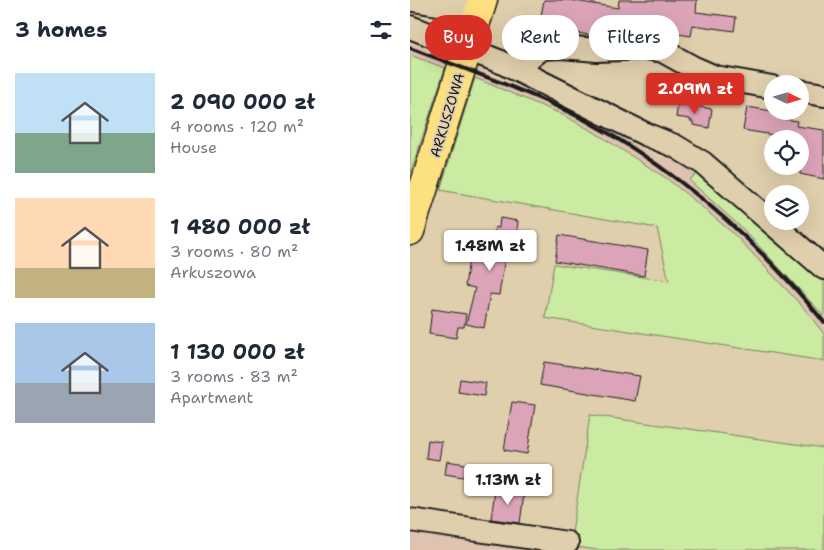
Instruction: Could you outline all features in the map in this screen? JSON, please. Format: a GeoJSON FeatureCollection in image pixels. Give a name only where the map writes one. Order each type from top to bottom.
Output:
{"type":"FeatureCollection","features":[{"type":"Feature","properties":{"kind":"main road","name":"ARKUSZOWA"},"geometry":{"type":"LineString","coordinates":[[410,231],[464,60]]}},
{"type":"Feature","properties":{"kind":"lane"},"geometry":{"type":"LineString","coordinates":[[413,0],[468,10],[481,5]]}},
{"type":"Feature","properties":{"kind":"lane"},"geometry":{"type":"LineString","coordinates":[[410,27],[425,33]]}},
{"type":"Feature","properties":{"kind":"lane"},"geometry":{"type":"LineString","coordinates":[[520,71],[530,58],[542,48],[562,47],[597,50],[647,48],[663,51],[715,77],[764,86]]}},
{"type":"Feature","properties":{"kind":"lane"},"geometry":{"type":"LineString","coordinates":[[492,59],[646,134],[675,146],[703,164],[824,268]]}},
{"type":"Feature","properties":{"kind":"lane"},"geometry":{"type":"LineString","coordinates":[[809,92],[824,95]]}},
{"type":"Feature","properties":{"kind":"lane"},"geometry":{"type":"LineString","coordinates":[[410,520],[567,543]]}},
{"type":"Feature","properties":{"kind":"shaded area"},"geometry":{"type":"Polygon","coordinates":[[[410,43],[425,49],[425,60],[447,60],[445,68],[410,55],[410,43]]]}},
{"type":"Feature","properties":{"kind":"shaded area"},"geometry":{"type":"Polygon","coordinates":[[[478,69],[570,109],[661,159],[674,154],[695,164],[764,223],[764,230],[772,230],[824,275],[824,361],[735,235],[695,201],[666,178],[594,132],[560,114],[475,78],[478,69]]]}},
{"type":"Feature","properties":{"kind":"shaded area"},"geometry":{"type":"Polygon","coordinates":[[[410,525],[597,550],[410,550],[410,525]]]}},
{"type":"Feature","properties":{"kind":"green space"},"geometry":{"type":"Polygon","coordinates":[[[410,55],[445,68],[410,175],[410,55]]]}},
{"type":"Feature","properties":{"kind":"green space"},"geometry":{"type":"Polygon","coordinates":[[[475,78],[561,114],[594,132],[666,178],[695,201],[736,236],[803,307],[824,334],[824,361],[545,318],[554,264],[669,281],[657,228],[440,190],[475,78]]]}},
{"type":"Feature","properties":{"kind":"green space"},"geometry":{"type":"Polygon","coordinates":[[[702,170],[764,223],[764,230],[772,230],[824,275],[824,316],[745,231],[689,180],[702,170]]]}},
{"type":"Feature","properties":{"kind":"green space"},"geometry":{"type":"Polygon","coordinates":[[[590,415],[824,448],[824,550],[597,550],[570,546],[590,415]]]}},
{"type":"Feature","properties":{"kind":"building"},"geometry":{"type":"Polygon","coordinates":[[[544,0],[569,0],[618,8],[619,0],[697,0],[696,12],[736,17],[734,31],[693,25],[691,36],[679,34],[679,15],[589,15],[589,35],[579,33],[579,15],[541,15],[544,0]]]}},
{"type":"Feature","properties":{"kind":"building"},"geometry":{"type":"Polygon","coordinates":[[[678,103],[712,109],[709,128],[693,125],[693,121],[690,121],[690,119],[676,117],[678,103]]]}},
{"type":"Feature","properties":{"kind":"building"},"geometry":{"type":"Polygon","coordinates":[[[747,107],[764,110],[764,120],[797,121],[796,126],[824,130],[824,179],[805,175],[809,175],[809,130],[764,130],[764,134],[743,130],[747,107]]]}},
{"type":"Feature","properties":{"kind":"building"},"geometry":{"type":"Polygon","coordinates":[[[500,218],[518,221],[517,230],[520,231],[518,247],[507,245],[499,295],[490,294],[484,328],[466,324],[475,288],[465,286],[469,259],[490,262],[495,227],[499,228],[500,218]]]}},
{"type":"Feature","properties":{"kind":"building"},"geometry":{"type":"Polygon","coordinates":[[[559,235],[648,250],[644,276],[555,261],[559,235]]]}},
{"type":"Feature","properties":{"kind":"building"},"geometry":{"type":"Polygon","coordinates":[[[432,309],[466,314],[464,327],[458,327],[456,338],[429,334],[432,309]]]}},
{"type":"Feature","properties":{"kind":"building"},"geometry":{"type":"Polygon","coordinates":[[[544,362],[640,376],[635,401],[540,385],[544,362]]]}},
{"type":"Feature","properties":{"kind":"building"},"geometry":{"type":"Polygon","coordinates":[[[460,379],[486,383],[484,396],[458,392],[460,379]]]}},
{"type":"Feature","properties":{"kind":"building"},"geometry":{"type":"Polygon","coordinates":[[[512,402],[535,405],[527,454],[504,450],[512,402]]]}},
{"type":"Feature","properties":{"kind":"building"},"geometry":{"type":"Polygon","coordinates":[[[428,440],[442,442],[439,460],[426,458],[428,440]]]}},
{"type":"Feature","properties":{"kind":"building"},"geometry":{"type":"Polygon","coordinates":[[[447,461],[502,470],[500,483],[445,474],[447,461]]]}},
{"type":"Feature","properties":{"kind":"building"},"geometry":{"type":"Polygon","coordinates":[[[495,490],[524,494],[520,523],[491,519],[495,490]]]}},
{"type":"Feature","properties":{"kind":"railway"},"geometry":{"type":"LineString","coordinates":[[410,48],[499,82],[564,110],[585,120],[652,161],[715,210],[744,236],[799,292],[824,322]]}}]}
